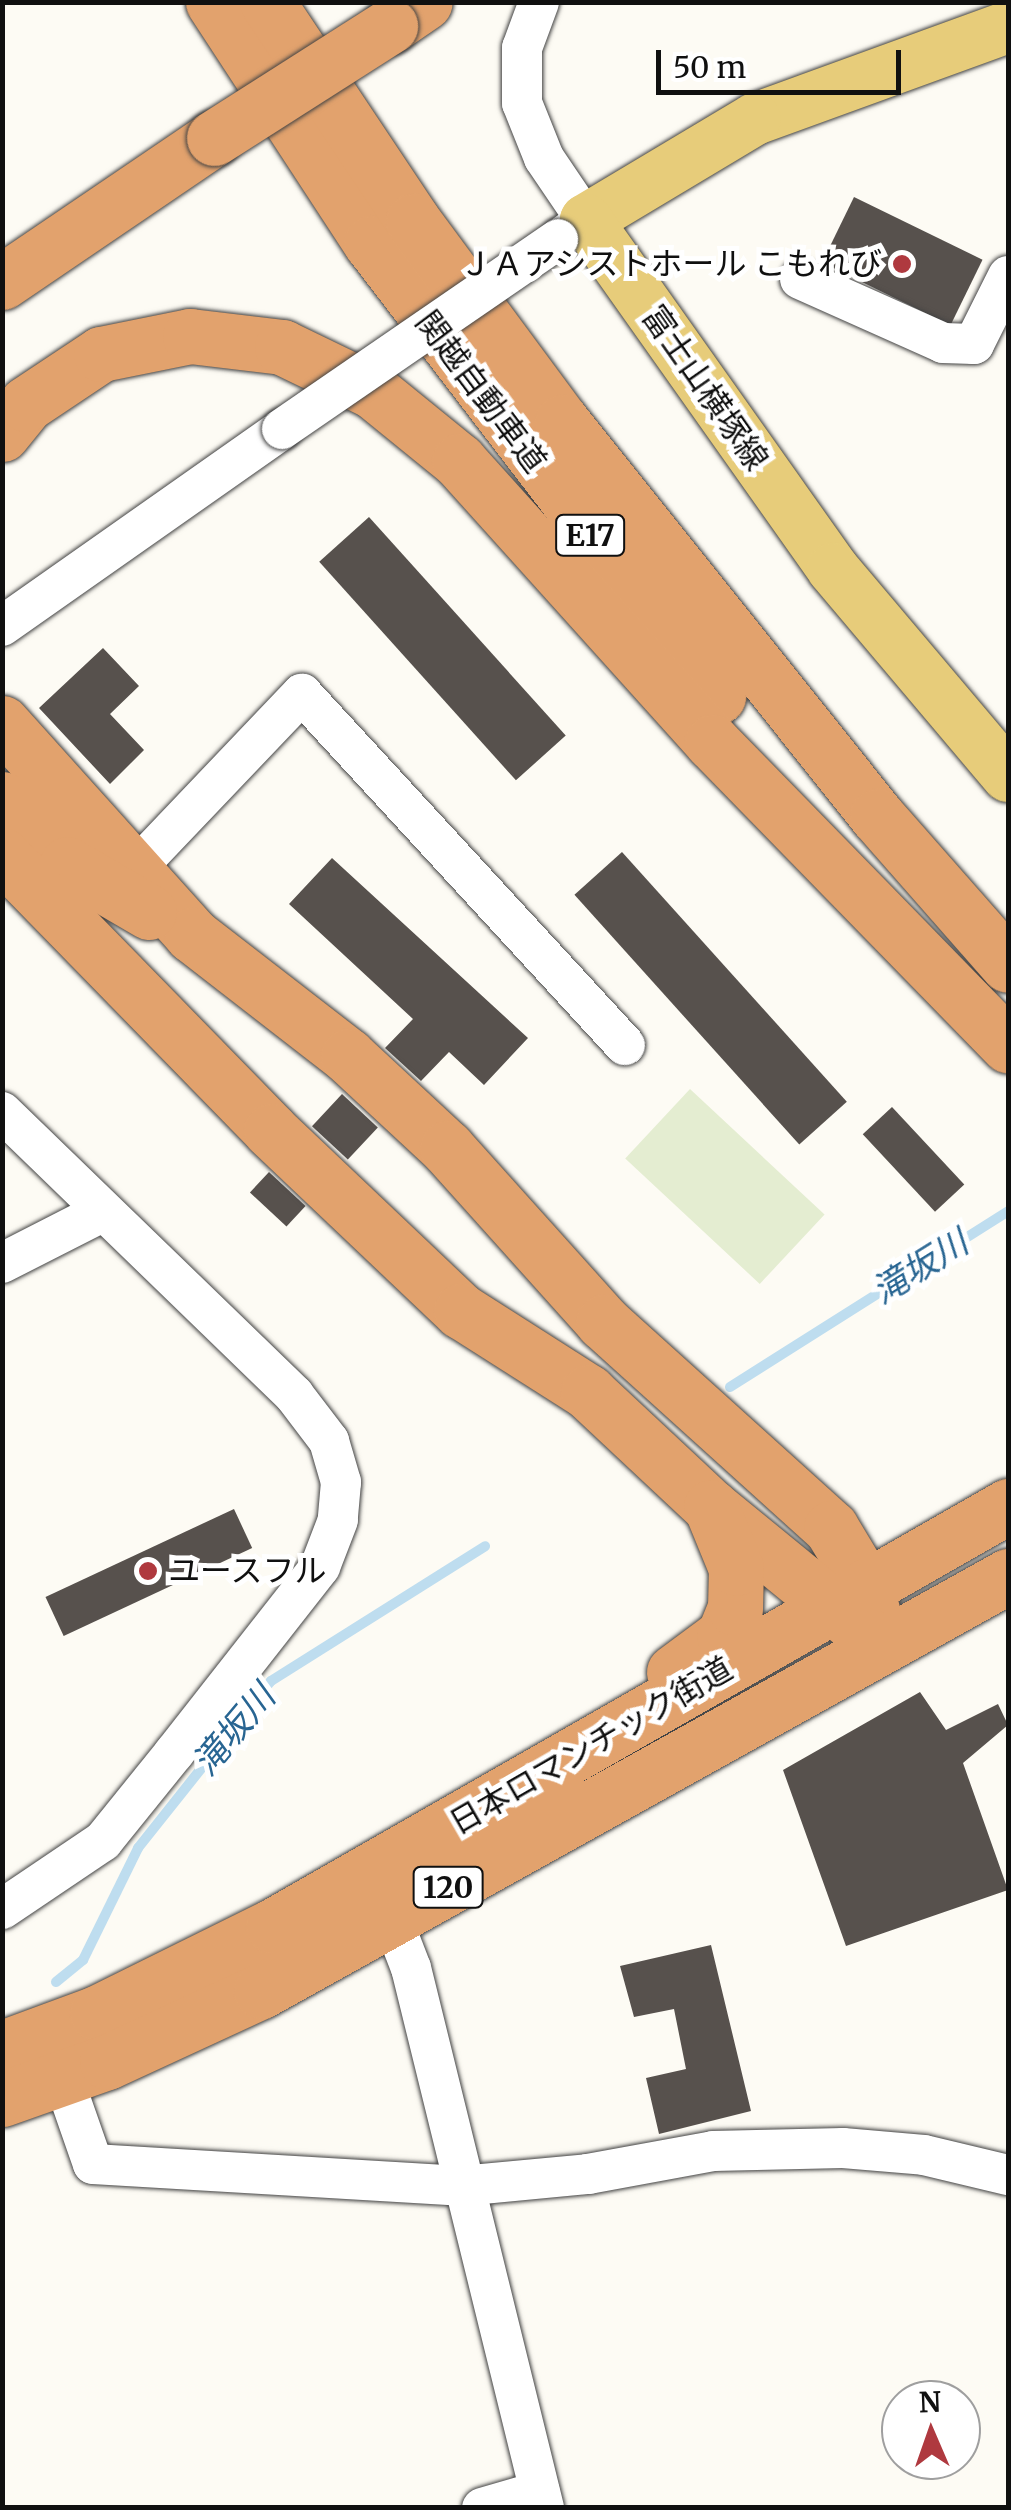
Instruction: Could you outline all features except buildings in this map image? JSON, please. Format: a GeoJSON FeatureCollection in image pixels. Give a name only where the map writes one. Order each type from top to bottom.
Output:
{"type":"FeatureCollection","features":[{"type":"Feature","properties":{"kind":"highway","name":"関越自動車道"},"geometry":{"type":"LineString","coordinates":[[213,2],[370,243],[519,444],[840,844],[1008,1041]]}},
{"type":"Feature","properties":{"kind":"highway","name":"関越自動車道"},"geometry":{"type":"LineString","coordinates":[[267,2],[413,221],[718,621],[1008,966]]}},
{"type":"Feature","properties":{"kind":"highway"},"geometry":{"type":"LineString","coordinates":[[296,2],[718,621]]}},
{"type":"Feature","properties":{"kind":"highway"},"geometry":{"type":"LineString","coordinates":[[2,233],[205,124],[393,10]]}},
{"type":"Feature","properties":{"kind":"highway"},"geometry":{"type":"LineString","coordinates":[[2,282],[205,124]]}},
{"type":"Feature","properties":{"kind":"highway"},"geometry":{"type":"LineString","coordinates":[[2,434],[38,395],[101,354],[190,336],[282,347],[373,391],[460,461],[712,742],[1008,1041]]}},
{"type":"Feature","properties":{"kind":"highway"},"geometry":{"type":"LineString","coordinates":[[2,724],[108,899],[271,1131],[461,1310],[588,1392],[711,1507],[849,1596]]}},
{"type":"Feature","properties":{"kind":"highway"},"geometry":{"type":"LineString","coordinates":[[2,799],[108,899]]}},
{"type":"Feature","properties":{"kind":"highway"},"geometry":{"type":"LineString","coordinates":[[3,855],[192,934],[348,1056],[447,1148],[602,1322],[831,1528],[849,1596],[881,1646]]}},
{"type":"Feature","properties":{"kind":"highway","name":"日本ロマンチック街道"},"geometry":{"type":"LineString","coordinates":[[2,2100],[63,2078],[261,1991],[507,1793],[1008,1506]]}},
{"type":"Feature","properties":{"kind":"highway"},"geometry":{"type":"LineString","coordinates":[[507,1793],[542,1752],[707,1652],[724,1635],[736,1578],[711,1507]]}},
{"type":"Feature","properties":{"kind":"highway","name":"日本ロマンチック街道"},"geometry":{"type":"LineString","coordinates":[[2,2048],[383,1894],[881,1646],[1008,1576]]}},
{"type":"Feature","properties":{"kind":"main road"},"geometry":{"type":"LineString","coordinates":[[572,230],[755,119],[1008,27]]}},
{"type":"Feature","properties":{"kind":"main road","name":"富士山横塚線"},"geometry":{"type":"LineString","coordinates":[[572,230],[832,568],[1004,764]]}},
{"type":"Feature","properties":{"kind":"street"},"geometry":{"type":"LineString","coordinates":[[2,626],[572,230],[522,102],[522,48],[539,2]]}},
{"type":"Feature","properties":{"kind":"street"},"geometry":{"type":"LineString","coordinates":[[800,279],[944,342],[974,344],[1008,276]]}},
{"type":"Feature","properties":{"kind":"street"},"geometry":{"type":"LineString","coordinates":[[108,899],[302,694],[625,1044]]}},
{"type":"Feature","properties":{"kind":"street"},"geometry":{"type":"LineString","coordinates":[[2,1112],[294,1395],[329,1442],[341,1482],[338,1520],[320,1568],[103,1841],[2,1909]]}},
{"type":"Feature","properties":{"kind":"street"},"geometry":{"type":"LineString","coordinates":[[2,1263],[102,1212]]}},
{"type":"Feature","properties":{"kind":"street"},"geometry":{"type":"LineString","coordinates":[[383,1894],[542,2499],[482,2508]]}},
{"type":"Feature","properties":{"kind":"street"},"geometry":{"type":"LineString","coordinates":[[63,2078],[93,2164],[461,2186],[588,2174],[713,2152],[843,2148],[924,2156],[1008,2175]]}},
{"type":"Feature","properties":{"kind":"green space"},"geometry":{"type":"Polygon","coordinates":[[[690,1089],[825,1214],[760,1284],[625,1158],[690,1089]]]}},
{"type":"Feature","properties":{"kind":"waterway","name":"滝坂川"},"geometry":{"type":"LineString","coordinates":[[730,1387],[1008,1211]]}},
{"type":"Feature","properties":{"kind":"waterway","name":"滝坂川"},"geometry":{"type":"LineString","coordinates":[[56,1982],[83,1960],[138,1848],[271,1681],[485,1546]]}},
{"type":"Feature","properties":{"kind":"place","name":"ＪＡアシストホール こもれび"},"geometry":{"type":"Point","coordinates":[902,264]}},
{"type":"Feature","properties":{"kind":"place","name":"ユースフル"},"geometry":{"type":"Point","coordinates":[148,1571]}}]}
